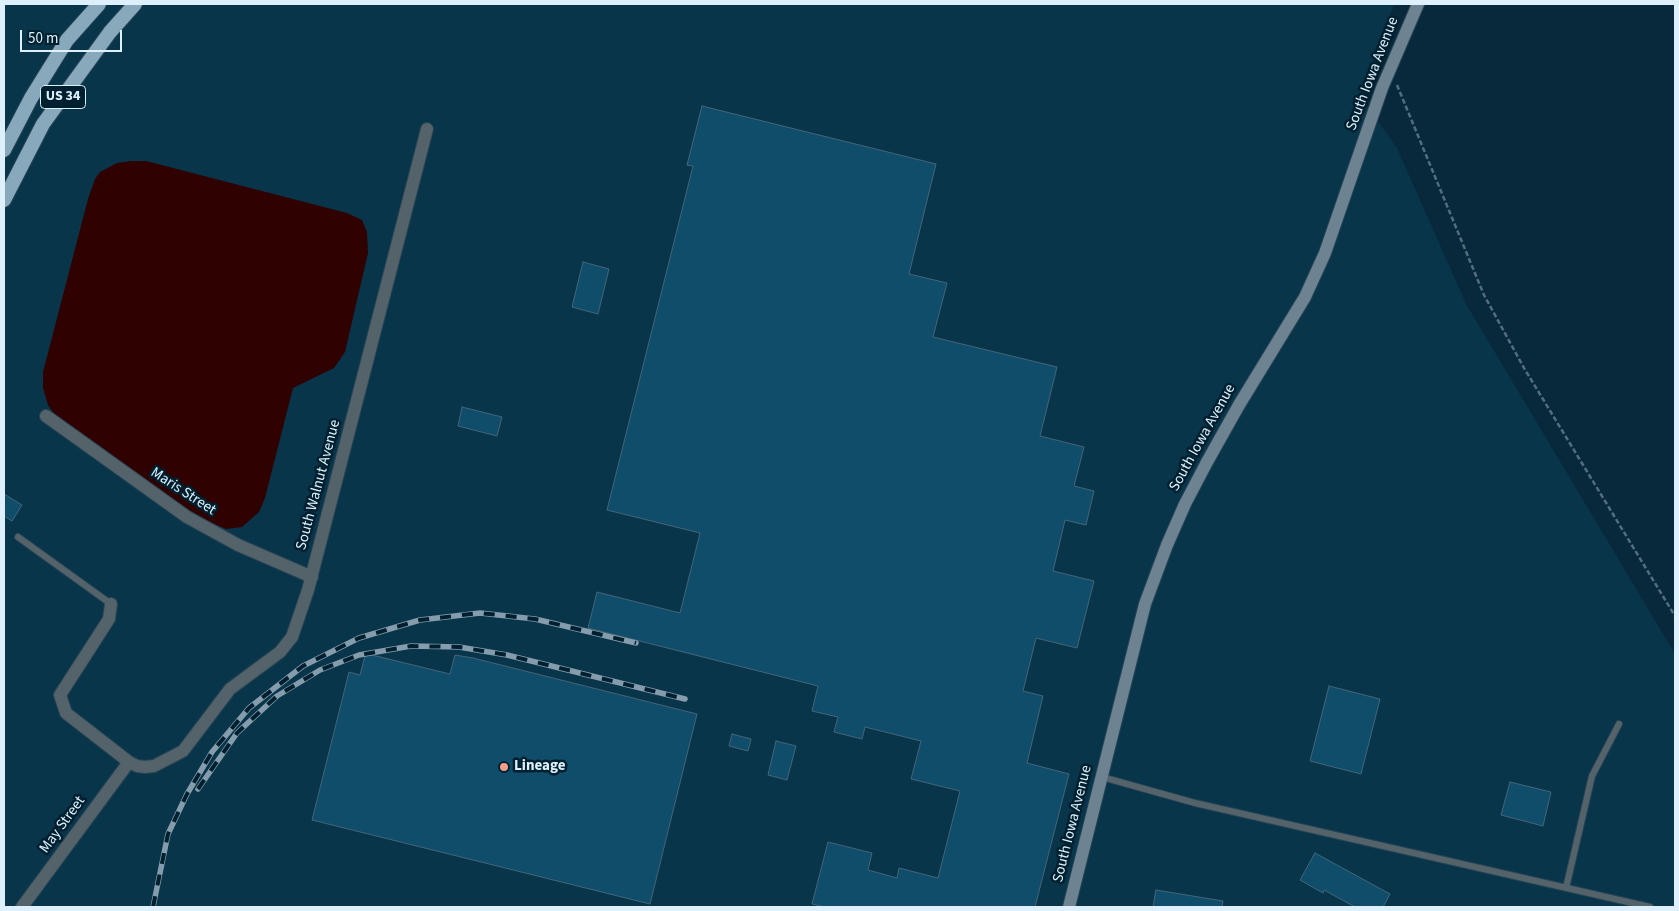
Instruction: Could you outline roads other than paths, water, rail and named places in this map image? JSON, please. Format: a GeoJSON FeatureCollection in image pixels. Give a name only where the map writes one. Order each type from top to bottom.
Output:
{"type":"FeatureCollection","features":[{"type":"Feature","properties":{"kind":"highway","name":"US 34"},"geometry":{"type":"LineString","coordinates":[[4,150],[31,98],[67,40],[99,4]]}},
{"type":"Feature","properties":{"kind":"highway","name":"US 34"},"geometry":{"type":"LineString","coordinates":[[4,200],[43,124],[110,32],[135,4]]}},
{"type":"Feature","properties":{"kind":"main road","name":"South Iowa Avenue"},"geometry":{"type":"LineString","coordinates":[[1069,907],[1145,604],[1167,546],[1185,504],[1207,462],[1239,405],[1305,297],[1325,253],[1382,88],[1418,4]]}},
{"type":"Feature","properties":{"kind":"street","name":"South Walnut Avenue"},"geometry":{"type":"LineString","coordinates":[[129,762],[137,766],[154,766],[183,751],[230,689],[280,652],[292,637],[312,577],[427,129]]}},
{"type":"Feature","properties":{"kind":"street","name":"Maris Street"},"geometry":{"type":"LineString","coordinates":[[46,416],[187,517],[238,544],[312,577]]}},
{"type":"Feature","properties":{"kind":"street"},"geometry":{"type":"LineString","coordinates":[[110,604],[109,619],[60,696],[66,713],[129,762]]}},
{"type":"Feature","properties":{"kind":"street","name":"May Street"},"geometry":{"type":"LineString","coordinates":[[22,907],[129,762]]}},
{"type":"Feature","properties":{"kind":"lane"},"geometry":{"type":"LineString","coordinates":[[18,537],[110,604]]}},
{"type":"Feature","properties":{"kind":"lane"},"geometry":{"type":"LineString","coordinates":[[1566,888],[1592,776],[1619,724]]}},
{"type":"Feature","properties":{"kind":"lane"},"geometry":{"type":"LineString","coordinates":[[1102,778],[1195,803],[1650,907]]}},
{"type":"Feature","properties":{"kind":"railway"},"geometry":{"type":"LineString","coordinates":[[153,907],[168,834],[187,794],[212,752],[249,708],[303,666],[359,638],[420,620],[480,613],[535,619],[636,643]]}},
{"type":"Feature","properties":{"kind":"railway"},"geometry":{"type":"LineString","coordinates":[[198,789],[237,733],[277,696],[320,670],[359,655],[411,646],[459,647],[507,655],[685,699]]}},
{"type":"Feature","properties":{"kind":"place","name":"Lineage"},"geometry":{"type":"Point","coordinates":[504,767]}}]}
